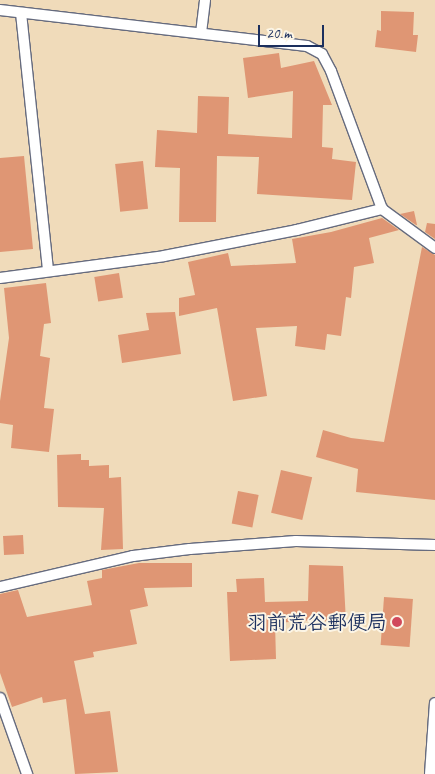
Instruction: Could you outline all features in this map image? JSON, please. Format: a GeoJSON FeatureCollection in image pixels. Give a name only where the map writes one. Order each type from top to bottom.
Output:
{"type":"FeatureCollection","features":[{"type":"Feature","properties":{"kind":"lane"},"geometry":{"type":"LineString","coordinates":[[201,33],[205,0]]}},
{"type":"Feature","properties":{"kind":"lane"},"geometry":{"type":"LineString","coordinates":[[0,10],[307,46],[322,54],[331,71],[382,209],[435,248]]}},
{"type":"Feature","properties":{"kind":"lane"},"geometry":{"type":"LineString","coordinates":[[21,13],[48,272]]}},
{"type":"Feature","properties":{"kind":"lane"},"geometry":{"type":"LineString","coordinates":[[0,278],[164,256],[297,230],[382,209]]}},
{"type":"Feature","properties":{"kind":"lane"},"geometry":{"type":"LineString","coordinates":[[0,587],[133,556],[190,549],[296,541],[435,544]]}},
{"type":"Feature","properties":{"kind":"lane"},"geometry":{"type":"LineString","coordinates":[[0,698],[27,774]]}},
{"type":"Feature","properties":{"kind":"lane"},"geometry":{"type":"LineString","coordinates":[[430,774],[435,703]]}},
{"type":"Feature","properties":{"kind":"building"},"geometry":{"type":"Polygon","coordinates":[[[381,11],[414,12],[413,35],[418,35],[416,52],[375,47],[377,30],[381,31],[381,11]]]}},
{"type":"Feature","properties":{"kind":"building"},"geometry":{"type":"Polygon","coordinates":[[[279,53],[281,68],[314,61],[332,105],[323,105],[322,147],[333,148],[332,159],[356,162],[352,200],[257,194],[259,157],[217,156],[216,222],[179,222],[180,168],[155,167],[157,130],[197,133],[198,96],[229,97],[228,134],[292,138],[293,91],[248,98],[243,58],[279,53]]]}},
{"type":"Feature","properties":{"kind":"building"},"geometry":{"type":"Polygon","coordinates":[[[24,156],[33,249],[0,252],[0,158],[24,156]]]}},
{"type":"Feature","properties":{"kind":"building"},"geometry":{"type":"Polygon","coordinates":[[[143,161],[148,209],[120,212],[115,164],[143,161]]]}},
{"type":"Feature","properties":{"kind":"building"},"geometry":{"type":"Polygon","coordinates":[[[414,211],[417,225],[400,214],[414,211]]]}},
{"type":"Feature","properties":{"kind":"building"},"geometry":{"type":"Polygon","coordinates":[[[382,218],[399,230],[369,238],[374,263],[354,267],[351,298],[346,297],[341,336],[327,334],[325,350],[295,346],[297,326],[256,328],[267,396],[233,401],[217,308],[179,316],[179,298],[195,295],[188,262],[228,253],[231,266],[296,263],[292,239],[331,232],[382,218]]]}},
{"type":"Feature","properties":{"kind":"building"},"geometry":{"type":"Polygon","coordinates":[[[427,223],[435,224],[435,239],[425,232],[427,223]]]}},
{"type":"Feature","properties":{"kind":"building"},"geometry":{"type":"Polygon","coordinates":[[[422,247],[435,255],[435,500],[356,492],[358,469],[316,457],[323,430],[351,438],[384,442],[422,247]]]}},
{"type":"Feature","properties":{"kind":"building"},"geometry":{"type":"Polygon","coordinates":[[[119,273],[123,298],[98,302],[94,277],[119,273]]]}},
{"type":"Feature","properties":{"kind":"building"},"geometry":{"type":"Polygon","coordinates":[[[46,283],[51,323],[44,324],[40,356],[50,358],[44,408],[54,409],[49,452],[11,448],[13,425],[0,423],[0,401],[9,338],[4,288],[46,283]]]}},
{"type":"Feature","properties":{"kind":"building"},"geometry":{"type":"Polygon","coordinates":[[[175,312],[181,354],[122,363],[118,335],[149,330],[146,313],[175,312]]]}},
{"type":"Feature","properties":{"kind":"building"},"geometry":{"type":"Polygon","coordinates":[[[81,454],[81,460],[89,460],[89,466],[109,465],[109,478],[121,477],[123,549],[101,550],[104,508],[58,507],[57,455],[81,454]]]}},
{"type":"Feature","properties":{"kind":"building"},"geometry":{"type":"Polygon","coordinates":[[[281,470],[312,477],[302,520],[271,513],[281,470]]]}},
{"type":"Feature","properties":{"kind":"building"},"geometry":{"type":"Polygon","coordinates":[[[238,491],[259,495],[252,527],[232,523],[238,491]]]}},
{"type":"Feature","properties":{"kind":"building"},"geometry":{"type":"Polygon","coordinates":[[[23,535],[24,554],[4,555],[3,536],[23,535]]]}},
{"type":"Feature","properties":{"kind":"building"},"geometry":{"type":"Polygon","coordinates":[[[139,563],[192,563],[192,587],[144,588],[148,606],[130,610],[137,644],[93,652],[94,657],[74,661],[85,714],[110,711],[118,772],[75,774],[66,699],[43,703],[42,697],[12,707],[0,673],[0,594],[18,590],[27,617],[92,605],[87,581],[102,578],[102,570],[139,563]]]}},
{"type":"Feature","properties":{"kind":"building"},"geometry":{"type":"Polygon","coordinates":[[[309,565],[343,566],[346,622],[290,620],[290,622],[275,623],[276,659],[230,661],[227,592],[237,592],[236,579],[264,578],[265,602],[308,601],[309,565]]]}},
{"type":"Feature","properties":{"kind":"building"},"geometry":{"type":"Polygon","coordinates":[[[384,597],[413,599],[410,647],[381,645],[384,597]]]}},
{"type":"Feature","properties":{"kind":"place","name":"羽前荒谷郵便局"},"geometry":{"type":"Point","coordinates":[397,622]}}]}
